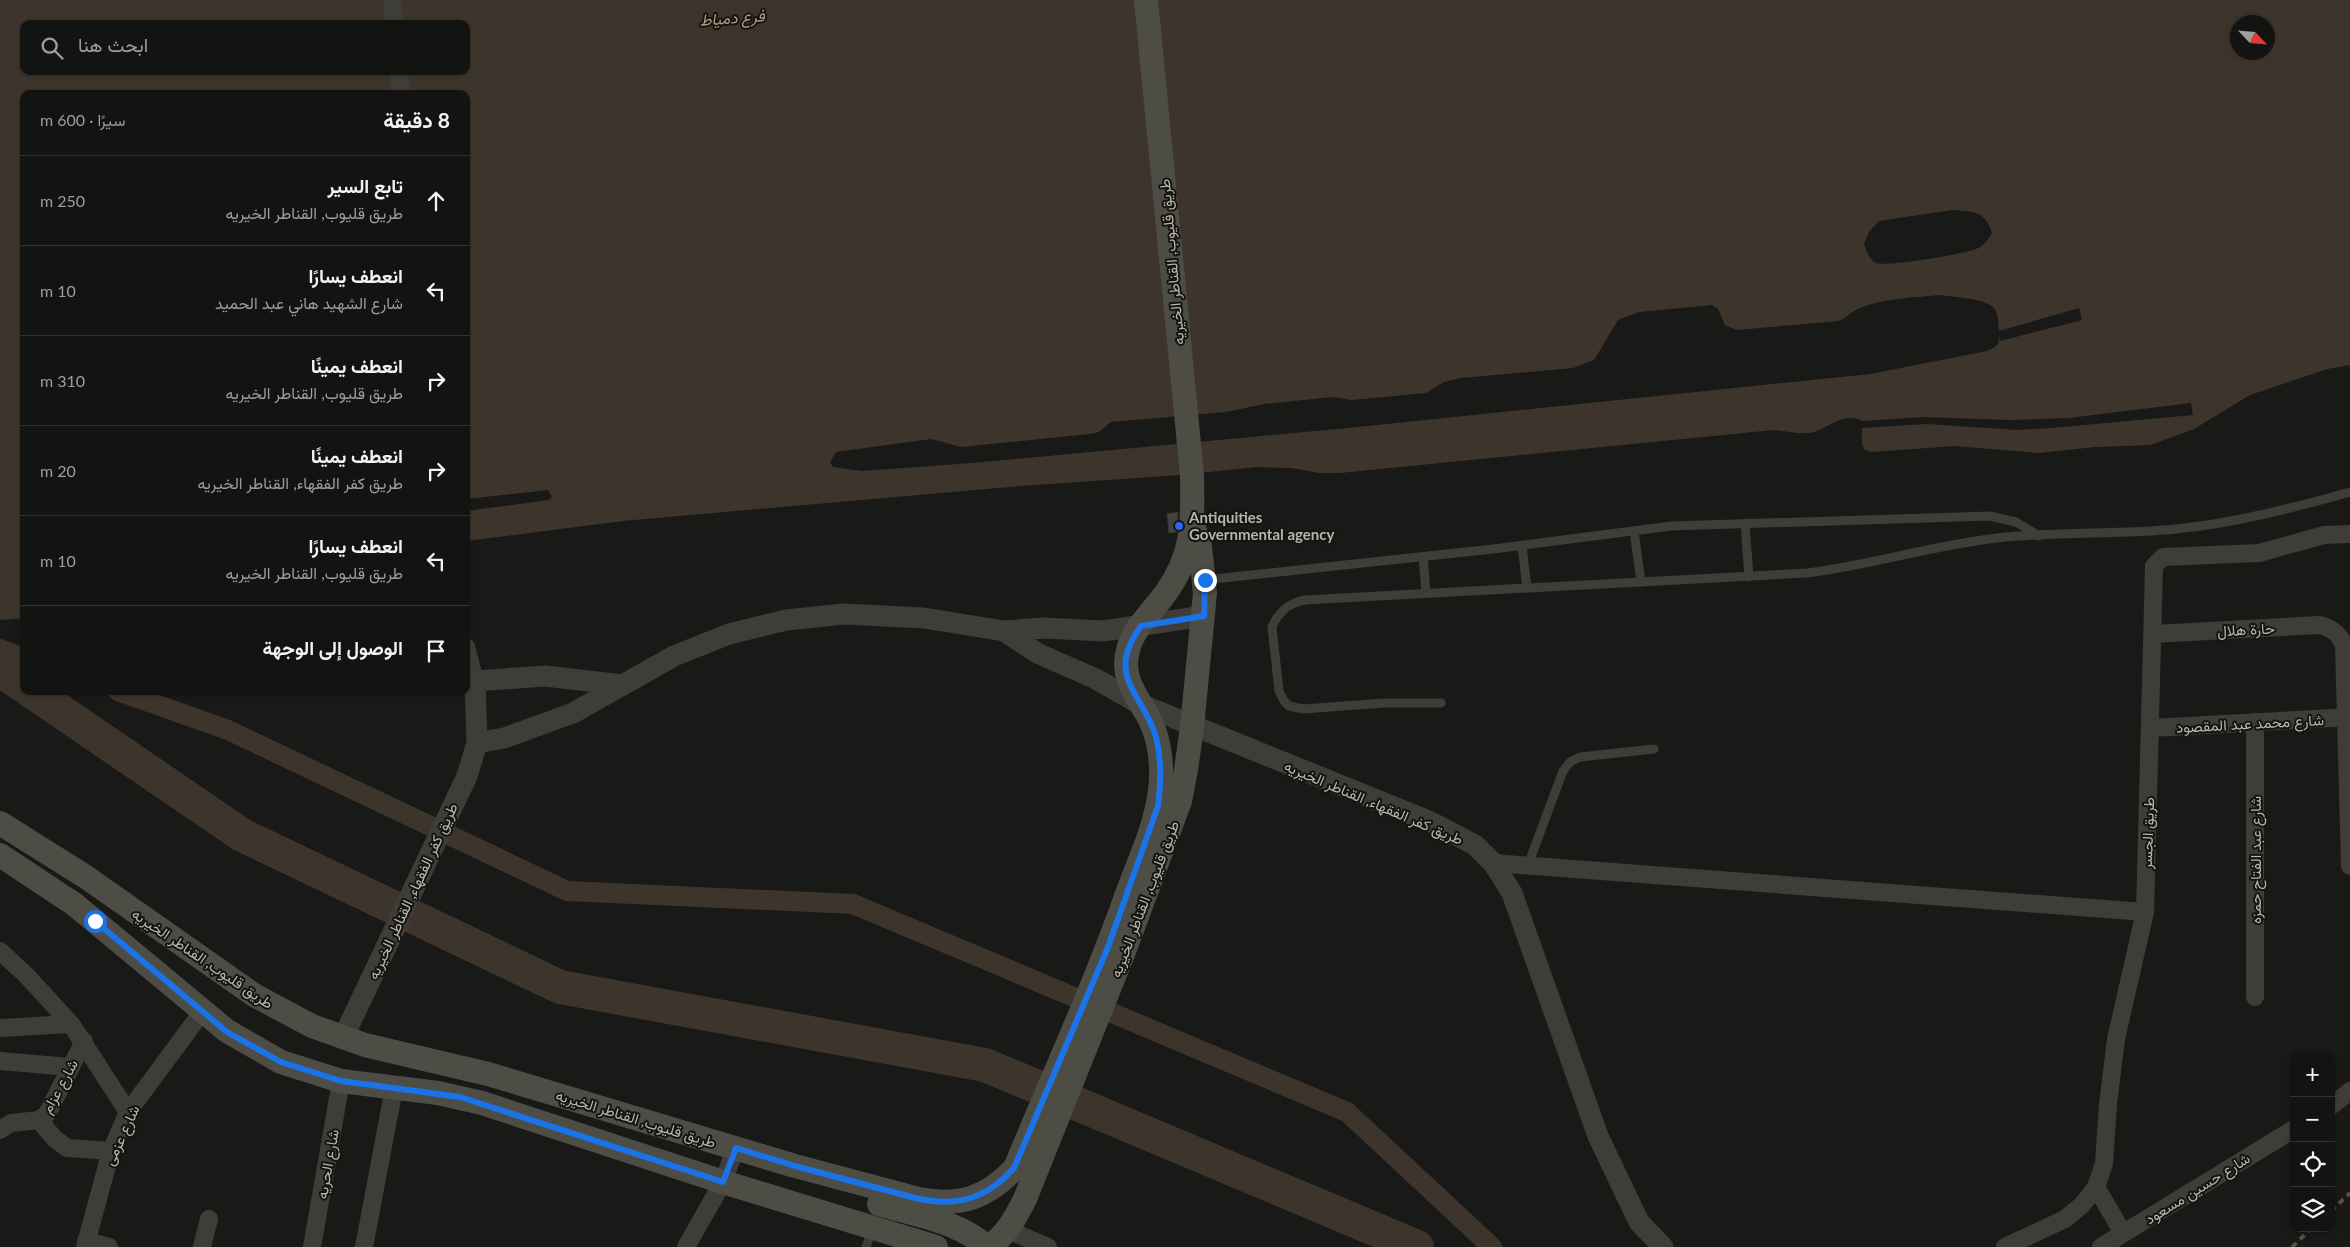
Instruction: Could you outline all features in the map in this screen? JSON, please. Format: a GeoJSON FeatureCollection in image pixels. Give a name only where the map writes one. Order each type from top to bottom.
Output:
{"type":"FeatureCollection","features":[{"type":"Feature","properties":{"kind":"main road","name":"طريق قليوب, القناطر الخيريه"},"geometry":{"type":"LineString","coordinates":[[988,1247],[1000,1240],[1008,1230],[1025,1199],[1116,950],[1153,822],[1160,789],[1160,763],[1156,738],[1150,721],[1132,692],[1126,664],[1133,637],[1176,577],[1190,542],[1193,524],[1192,475],[1146,0]]}},
{"type":"Feature","properties":{"kind":"main road","name":"طريق قليوب, القناطر الخيريه"},"geometry":{"type":"LineString","coordinates":[[0,823],[86,877],[254,995],[312,1026],[343,1038],[488,1074],[795,1166],[936,1202],[954,1202],[986,1192],[1000,1184],[1014,1168],[1116,950],[1178,809],[1192,727],[1204,616],[1205,580],[1200,546],[1193,524]]}},
{"type":"Feature","properties":{"kind":"main road"},"geometry":{"type":"LineString","coordinates":[[0,855],[74,904],[227,1032],[267,1055],[310,1073],[341,1081],[438,1093],[482,1103],[723,1182],[869,1237],[936,1247]]}},
{"type":"Feature","properties":{"kind":"main road"},"geometry":{"type":"LineString","coordinates":[[795,1166],[801,1174],[816,1185],[960,1228],[974,1235],[988,1247]]}},
{"type":"Feature","properties":{"kind":"street"},"geometry":{"type":"LineString","coordinates":[[392,0],[394,20]]}},
{"type":"Feature","properties":{"kind":"street"},"geometry":{"type":"LineString","coordinates":[[399,75],[401,90]]}},
{"type":"Feature","properties":{"kind":"street","name":"طريق الجسر"},"geometry":{"type":"LineString","coordinates":[[2005,1247],[2064,1219],[2082,1204],[2096,1187],[2104,1164],[2108,1104],[2116,1039],[2145,912],[2154,566],[2163,557],[2259,553],[2324,535],[2350,534]]}},
{"type":"Feature","properties":{"kind":"street","name":"طريق كفر الفقهاء, القناطر الخيريه"},"geometry":{"type":"LineString","coordinates":[[477,743],[504,738],[573,713],[674,656],[701,645],[729,634],[786,620],[844,614],[924,618],[1004,631],[1044,628],[1103,631],[1204,616]]}},
{"type":"Feature","properties":{"kind":"street","name":"حارة هلال"},"geometry":{"type":"LineString","coordinates":[[2153,634],[2319,625],[2328,627],[2337,633],[2344,646],[2348,717]]}},
{"type":"Feature","properties":{"kind":"street","name":"طريق كفر الفقهاء, القناطر الخيريه"},"geometry":{"type":"LineString","coordinates":[[1004,631],[1037,653],[1096,678],[1140,704],[1192,727],[1454,832],[1475,845],[1494,863],[1512,893],[1598,1136],[1639,1222],[1663,1247]]}},
{"type":"Feature","properties":{"kind":"street","name":"طريق كفر الفقهاء, القناطر الخيريه"},"geometry":{"type":"LineString","coordinates":[[343,1038],[467,776],[477,743],[475,681],[470,662]]}},
{"type":"Feature","properties":{"kind":"street"},"geometry":{"type":"LineString","coordinates":[[475,681],[545,676],[623,685]]}},
{"type":"Feature","properties":{"kind":"street"},"geometry":{"type":"LineString","coordinates":[[2348,717],[2350,866]]}},
{"type":"Feature","properties":{"kind":"street","name":"شارع محمد عبد المقصود"},"geometry":{"type":"LineString","coordinates":[[2151,728],[2348,717]]}},
{"type":"Feature","properties":{"kind":"street","name":"شارع عبد الفتاح حمزه"},"geometry":{"type":"LineString","coordinates":[[2255,722],[2255,997]]}},
{"type":"Feature","properties":{"kind":"street"},"geometry":{"type":"LineString","coordinates":[[1494,863],[2145,912]]}},
{"type":"Feature","properties":{"kind":"street"},"geometry":{"type":"LineString","coordinates":[[0,951],[26,975],[71,1024],[84,1041],[128,1112]]}},
{"type":"Feature","properties":{"kind":"street","name":"شارع عزمى"},"geometry":{"type":"LineString","coordinates":[[85,1244],[111,1151],[128,1112],[202,1012]]}},
{"type":"Feature","properties":{"kind":"street"},"geometry":{"type":"LineString","coordinates":[[0,1028],[71,1024]]}},
{"type":"Feature","properties":{"kind":"street","name":"شارع عزام"},"geometry":{"type":"LineString","coordinates":[[0,1130],[11,1123],[39,1120],[47,1114],[84,1041]]}},
{"type":"Feature","properties":{"kind":"street"},"geometry":{"type":"LineString","coordinates":[[0,1061],[70,1068]]}},
{"type":"Feature","properties":{"kind":"street","name":"شارع الحريه"},"geometry":{"type":"LineString","coordinates":[[312,1247],[341,1081]]}},
{"type":"Feature","properties":{"kind":"street"},"geometry":{"type":"LineString","coordinates":[[364,1247],[394,1088]]}},
{"type":"Feature","properties":{"kind":"street"},"geometry":{"type":"LineString","coordinates":[[2335,1103],[2350,1091]]}},
{"type":"Feature","properties":{"kind":"street"},"geometry":{"type":"LineString","coordinates":[[39,1120],[54,1138],[67,1148],[111,1151]]}},
{"type":"Feature","properties":{"kind":"street","name":"شارع حسين مسعود"},"geometry":{"type":"LineString","coordinates":[[2101,1247],[2290,1131]]}},
{"type":"Feature","properties":{"kind":"street"},"geometry":{"type":"LineString","coordinates":[[686,1247],[723,1182],[736,1148]]}},
{"type":"Feature","properties":{"kind":"street"},"geometry":{"type":"LineString","coordinates":[[2096,1187],[2123,1234]]}},
{"type":"Feature","properties":{"kind":"street"},"geometry":{"type":"LineString","coordinates":[[202,1247],[209,1219]]}},
{"type":"Feature","properties":{"kind":"street"},"geometry":{"type":"LineString","coordinates":[[1008,1230],[1048,1247]]}},
{"type":"Feature","properties":{"kind":"street"},"geometry":{"type":"LineString","coordinates":[[85,1244],[109,1247]]}},
{"type":"Feature","properties":{"kind":"lane"},"geometry":{"type":"LineString","coordinates":[[1441,704],[1384,703],[1296,709],[1289,706],[1281,696],[1272,626],[1287,606],[1296,602],[1426,593],[1748,577],[1845,568],[1969,542],[2212,525],[2240,520],[2350,492]]}},
{"type":"Feature","properties":{"kind":"lane"},"geometry":{"type":"LineString","coordinates":[[1205,580],[1522,546],[1672,526],[1990,516],[2016,522],[2039,536]]}},
{"type":"Feature","properties":{"kind":"lane"},"geometry":{"type":"LineString","coordinates":[[1745,523],[1748,577]]}},
{"type":"Feature","properties":{"kind":"lane"},"geometry":{"type":"LineString","coordinates":[[1634,531],[1641,582]]}},
{"type":"Feature","properties":{"kind":"lane"},"geometry":{"type":"LineString","coordinates":[[1522,546],[1527,588]]}},
{"type":"Feature","properties":{"kind":"lane"},"geometry":{"type":"LineString","coordinates":[[1423,557],[1426,593]]}},
{"type":"Feature","properties":{"kind":"lane"},"geometry":{"type":"LineString","coordinates":[[1528,865],[1563,771],[1570,762],[1580,757],[1654,749]]}},
{"type":"Feature","properties":{"kind":"water","name":"فرع دمياط"},"geometry":{"type":"Polygon","coordinates":[[[0,0],[2350,0],[2350,365],[2327,369],[2250,395],[2194,429],[2151,445],[2095,447],[2039,453],[1955,446],[1871,452],[1865,450],[1862,444],[1862,421],[1856,418],[1849,418],[1842,419],[1810,433],[1774,430],[1340,473],[1319,473],[1291,468],[1257,467],[623,521],[470,540],[470,510],[549,500],[552,497],[548,490],[470,499],[470,90],[20,90],[20,618],[0,620],[0,0]],[[1952,210],[1879,221],[1869,232],[1864,244],[1872,260],[1883,264],[1957,254],[1976,249],[1992,233],[1982,216],[1966,211],[1952,210]],[[1939,295],[1898,299],[1867,305],[1839,321],[1736,330],[1725,325],[1718,309],[1712,305],[1639,312],[1618,320],[1594,360],[1573,368],[1461,378],[1444,382],[1426,393],[1352,400],[1332,397],[1264,404],[1226,412],[1111,422],[1099,432],[1090,434],[961,447],[931,439],[836,452],[830,462],[833,467],[862,471],[972,463],[1348,428],[1870,374],[1987,351],[1998,344],[1998,318],[1993,307],[1967,298],[1939,295]]]}},
{"type":"Feature","properties":{"kind":"pier"},"geometry":{"type":"Polygon","coordinates":[[[2079,308],[2082,320],[2000,341],[1999,331],[2079,308]]]}},
{"type":"Feature","properties":{"kind":"pier"},"geometry":{"type":"Polygon","coordinates":[[[2191,403],[2193,415],[2052,428],[2018,430],[1927,424],[1862,428],[1862,421],[1922,417],[2010,420],[2069,418],[2191,403]]]}},
{"type":"Feature","properties":{"kind":"building"},"geometry":{"type":"Polygon","coordinates":[[[1178,512],[1177,532],[1169,533],[1167,514],[1178,512]]]}},
{"type":"Feature","properties":{"kind":"waterway"},"geometry":{"type":"LineString","coordinates":[[0,649],[20,656]]}},
{"type":"Feature","properties":{"kind":"waterway"},"geometry":{"type":"LineString","coordinates":[[0,670],[20,683]]}},
{"type":"Feature","properties":{"kind":"waterway"},"geometry":{"type":"LineString","coordinates":[[37,695],[242,835],[560,987],[985,1065],[1417,1247]]}},
{"type":"Feature","properties":{"kind":"waterway"},"geometry":{"type":"LineString","coordinates":[[129,695],[228,730],[567,891],[853,904],[1347,1112],[1492,1247]]}},
{"type":"Feature","properties":{"kind":"railway"},"geometry":{"type":"LineString","coordinates":[[2335,1207],[2350,1193]]}},
{"type":"Feature","properties":{"kind":"railway"},"geometry":{"type":"LineString","coordinates":[[2292,1247],[2308,1232]]}},
{"type":"Feature","properties":{"kind":"place","name":"Antiquities Governmental agency"},"geometry":{"type":"Point","coordinates":[1179,526]}},
{"type":"Feature","properties":{"kind":"route"},"geometry":{"type":"LineString","coordinates":[[95,921],[227,1032],[281,1062],[310,1073],[367,1086],[416,1090],[460,1097],[723,1182],[736,1148],[795,1166],[919,1199],[936,1202],[954,1202],[971,1198],[1000,1184],[1014,1168],[1108,947],[1158,806],[1161,771],[1156,738],[1150,721],[1132,692],[1127,679],[1126,664],[1128,650],[1133,637],[1141,626],[1204,616],[1205,580]]}}]}
